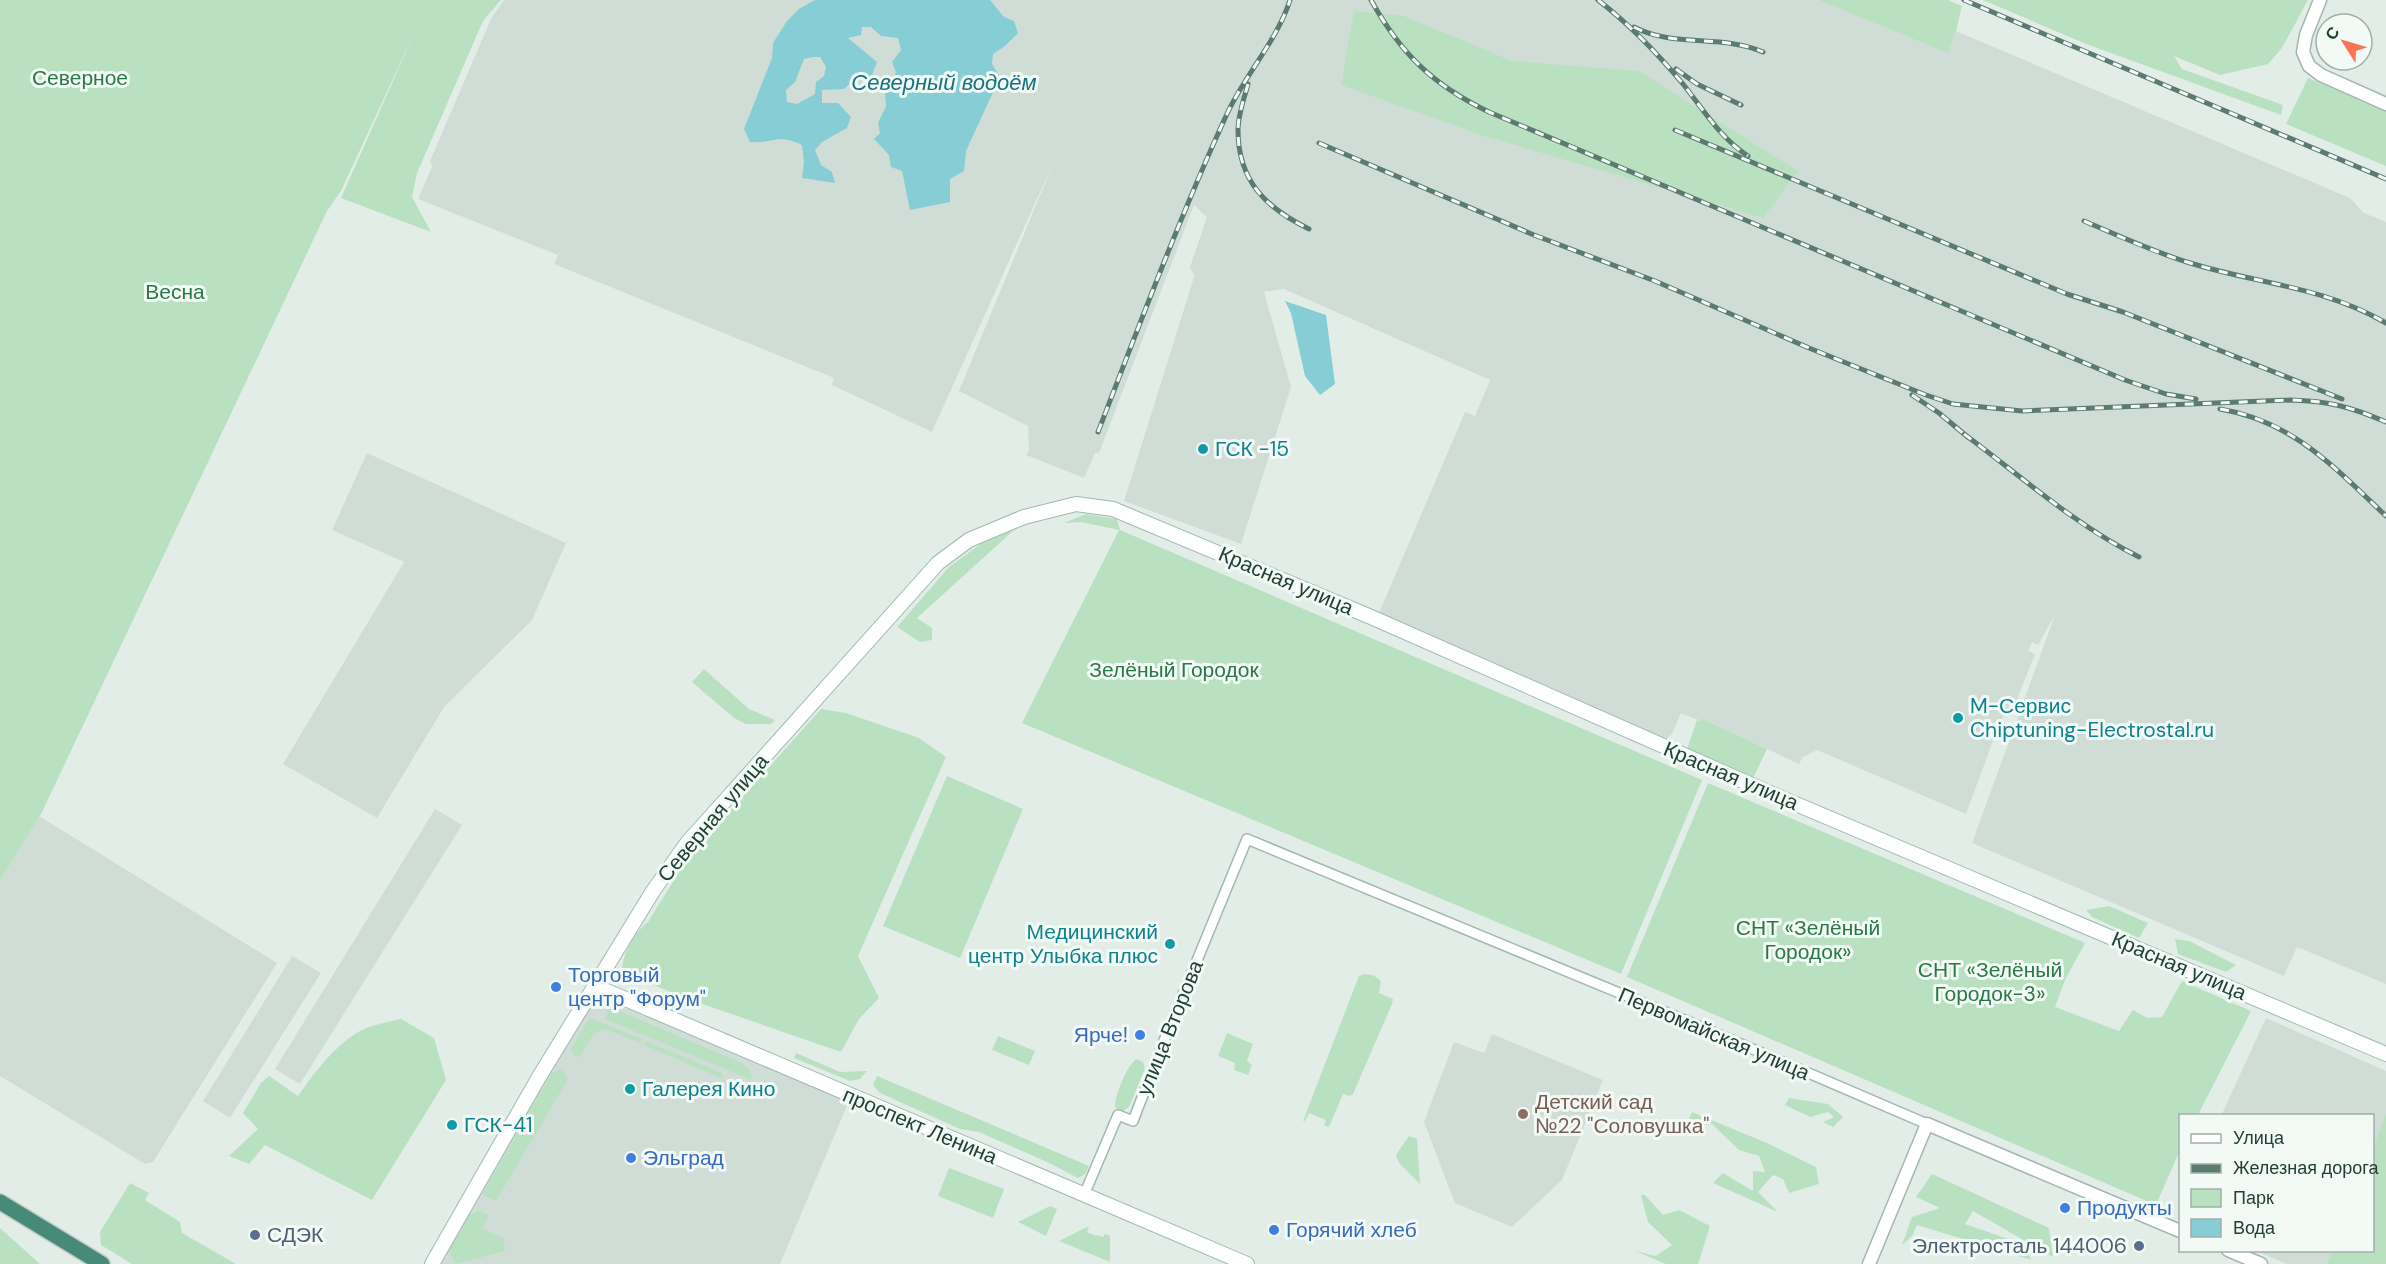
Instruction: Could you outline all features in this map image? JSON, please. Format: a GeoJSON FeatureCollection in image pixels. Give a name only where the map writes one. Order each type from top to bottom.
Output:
{"type":"FeatureCollection","features":[{"type":"Feature","properties":{"kind":"highway"},"geometry":{"type":"LineString","coordinates":[[0,1202],[102,1264]]}},
{"type":"Feature","properties":{"kind":"main road","name":"Северная улица"},"geometry":{"type":"LineString","coordinates":[[432,1264],[539,1077],[653,891],[682,849],[931,570],[969,540],[986,531],[1024,517],[1076,504]]}},
{"type":"Feature","properties":{"kind":"main road","name":"Красная улица"},"geometry":{"type":"LineString","coordinates":[[1076,504],[1113,509],[1197,543],[1371,617],[1670,750],[2386,1054]]}},
{"type":"Feature","properties":{"kind":"main road","name":"проспект Ленина"},"geometry":{"type":"LineString","coordinates":[[595,986],[1246,1264]]}},
{"type":"Feature","properties":{"kind":"street"},"geometry":{"type":"LineString","coordinates":[[2320,0],[2306,35],[2303,52],[2309,66],[2321,75],[2386,104]]}},
{"type":"Feature","properties":{"kind":"street","name":"Первомайская улица"},"geometry":{"type":"LineString","coordinates":[[1247,839],[1699,1026],[2179,1230]]}},
{"type":"Feature","properties":{"kind":"street","name":"улица Второва"},"geometry":{"type":"LineString","coordinates":[[1084,1195],[1118,1115],[1133,1121],[1247,839]]}},
{"type":"Feature","properties":{"kind":"street"},"geometry":{"type":"LineString","coordinates":[[1869,1264],[1927,1124]]}},
{"type":"Feature","properties":{"kind":"street"},"geometry":{"type":"LineString","coordinates":[[2231,1252],[2261,1264]]}},
{"type":"Feature","properties":{"kind":"shaded area"},"geometry":{"type":"Polygon","coordinates":[[[504,0],[1818,0],[1948,52],[1956,31],[2350,198],[2364,213],[2386,222],[2386,984],[2297,947],[2284,976],[1972,843],[2055,615],[2038,645],[2032,642],[2028,651],[2035,654],[2011,714],[2005,712],[1997,730],[1966,814],[1817,750],[1803,757],[1799,764],[1701,718],[1700,721],[1681,713],[1672,734],[1665,740],[1379,613],[1465,412],[1475,416],[1490,380],[1284,289],[1264,292],[1291,387],[1241,544],[1124,501],[1195,274],[1190,267],[1207,217],[1194,205],[1099,453],[1095,453],[1084,478],[1026,455],[1029,450],[1028,426],[959,391],[1055,159],[932,432],[832,385],[834,378],[554,264],[558,255],[418,199],[432,167],[430,161],[491,19],[504,0]]]}},
{"type":"Feature","properties":{"kind":"shaded area"},"geometry":{"type":"Polygon","coordinates":[[[367,453],[566,543],[532,620],[444,707],[377,818],[283,764],[404,562],[332,530],[367,453]]]}},
{"type":"Feature","properties":{"kind":"shaded area"},"geometry":{"type":"Polygon","coordinates":[[[435,809],[462,825],[300,1084],[275,1069],[435,809]]]}},
{"type":"Feature","properties":{"kind":"shaded area"},"geometry":{"type":"Polygon","coordinates":[[[39,816],[277,963],[153,1162],[145,1164],[0,1076],[0,881],[39,816]]]}},
{"type":"Feature","properties":{"kind":"shaded area"},"geometry":{"type":"Polygon","coordinates":[[[292,956],[321,973],[230,1118],[203,1101],[292,956]]]}},
{"type":"Feature","properties":{"kind":"shaded area"},"geometry":{"type":"Polygon","coordinates":[[[595,986],[851,1096],[780,1264],[432,1264],[595,986]]]}},
{"type":"Feature","properties":{"kind":"shaded area"},"geometry":{"type":"Polygon","coordinates":[[[2266,1018],[2386,1071],[2386,1115],[2374,1146],[2374,1114],[2222,1114],[2266,1018]]]}},
{"type":"Feature","properties":{"kind":"shaded area"},"geometry":{"type":"Polygon","coordinates":[[[1492,1034],[1603,1080],[1562,1180],[1512,1227],[1455,1203],[1424,1122],[1454,1042],[1484,1053],[1492,1034]]]}},
{"type":"Feature","properties":{"kind":"shaded area"},"geometry":{"type":"Polygon","coordinates":[[[2258,1252],[2333,1252],[2327,1264],[2287,1264],[2258,1252]]]}},
{"type":"Feature","properties":{"kind":"green space","name":"Весна"},"geometry":{"type":"Polygon","coordinates":[[[0,0],[501,0],[483,21],[417,173],[412,197],[431,232],[341,198],[417,27],[341,191],[327,211],[42,812],[0,881],[0,0]]]}},
{"type":"Feature","properties":{"kind":"green space"},"geometry":{"type":"Polygon","coordinates":[[[1818,0],[1948,0],[1962,6],[1948,53],[1818,0]]]}},
{"type":"Feature","properties":{"kind":"green space"},"geometry":{"type":"Polygon","coordinates":[[[1983,0],[2308,0],[2282,48],[2268,64],[2220,75],[2174,56],[2182,69],[2283,105],[2281,115],[2086,44],[1983,0]]]}},
{"type":"Feature","properties":{"kind":"green space"},"geometry":{"type":"Polygon","coordinates":[[[1354,11],[1404,16],[1512,61],[1639,71],[1798,171],[1763,218],[1484,136],[1341,85],[1354,11]]]}},
{"type":"Feature","properties":{"kind":"green space"},"geometry":{"type":"Polygon","coordinates":[[[2308,78],[2386,110],[2386,166],[2286,124],[2308,78]]]}},
{"type":"Feature","properties":{"kind":"green space","name":"Зелёный Городок"},"geometry":{"type":"Polygon","coordinates":[[[1086,514],[1117,519],[1120,530],[1702,780],[1621,974],[1022,723],[1119,530],[1081,522],[1064,523],[1086,514]]]}},
{"type":"Feature","properties":{"kind":"green space"},"geometry":{"type":"Polygon","coordinates":[[[1013,531],[917,618],[932,628],[932,640],[920,642],[897,627],[949,567],[989,538],[1013,531]]]}},
{"type":"Feature","properties":{"kind":"green space"},"geometry":{"type":"Polygon","coordinates":[[[704,669],[749,709],[775,720],[771,724],[746,724],[734,718],[692,682],[704,669]]]}},
{"type":"Feature","properties":{"kind":"green space"},"geometry":{"type":"Polygon","coordinates":[[[821,709],[846,713],[919,738],[946,757],[858,956],[879,998],[859,1019],[841,1052],[688,999],[624,973],[622,969],[630,943],[648,922],[687,859],[821,709]]]}},
{"type":"Feature","properties":{"kind":"green space"},"geometry":{"type":"Polygon","coordinates":[[[1701,718],[1767,749],[1752,780],[1687,749],[1697,720],[1700,721],[1701,718]]]}},
{"type":"Feature","properties":{"kind":"green space"},"geometry":{"type":"Polygon","coordinates":[[[947,776],[1023,809],[960,958],[883,926],[947,776]]]}},
{"type":"Feature","properties":{"kind":"green space"},"geometry":{"type":"Polygon","coordinates":[[[1708,783],[2085,943],[2066,978],[2055,1007],[2119,1031],[2133,1010],[2147,1018],[2162,1017],[2182,981],[2251,1011],[2199,1114],[2179,1114],[2179,1152],[2156,1205],[1627,977],[1708,783]]]}},
{"type":"Feature","properties":{"kind":"green space"},"geometry":{"type":"Polygon","coordinates":[[[2109,906],[2148,923],[2139,938],[2092,917],[2086,910],[2109,906]]]}},
{"type":"Feature","properties":{"kind":"green space"},"geometry":{"type":"Polygon","coordinates":[[[2175,939],[2189,941],[2236,965],[2226,972],[2178,954],[2175,939]]]}},
{"type":"Feature","properties":{"kind":"green space"},"geometry":{"type":"Polygon","coordinates":[[[1373,975],[1381,981],[1379,993],[1393,999],[1392,1004],[1353,1094],[1350,1096],[1343,1094],[1329,1127],[1324,1125],[1326,1120],[1309,1113],[1303,1121],[1359,976],[1373,975]]]}},
{"type":"Feature","properties":{"kind":"green space"},"geometry":{"type":"Polygon","coordinates":[[[610,1007],[742,1063],[749,1069],[752,1080],[605,1019],[610,1007]]]}},
{"type":"Feature","properties":{"kind":"green space"},"geometry":{"type":"Polygon","coordinates":[[[590,1018],[642,1039],[640,1043],[605,1029],[594,1033],[580,1057],[574,1056],[571,1048],[590,1018]]]}},
{"type":"Feature","properties":{"kind":"green space"},"geometry":{"type":"Polygon","coordinates":[[[401,1019],[434,1038],[446,1080],[372,1200],[265,1145],[249,1164],[229,1156],[258,1129],[243,1113],[261,1083],[269,1076],[298,1096],[326,1060],[350,1037],[369,1027],[401,1019]]]}},
{"type":"Feature","properties":{"kind":"green space"},"geometry":{"type":"Polygon","coordinates":[[[1227,1033],[1253,1044],[1247,1061],[1252,1065],[1248,1075],[1234,1070],[1235,1063],[1218,1056],[1227,1033]]]}},
{"type":"Feature","properties":{"kind":"green space"},"geometry":{"type":"Polygon","coordinates":[[[998,1036],[1035,1051],[1029,1065],[992,1050],[998,1036]]]}},
{"type":"Feature","properties":{"kind":"green space"},"geometry":{"type":"Polygon","coordinates":[[[646,1041],[722,1073],[723,1079],[644,1045],[646,1041]]]}},
{"type":"Feature","properties":{"kind":"green space"},"geometry":{"type":"Polygon","coordinates":[[[796,1053],[840,1072],[867,1071],[860,1079],[850,1081],[794,1058],[796,1053]]]}},
{"type":"Feature","properties":{"kind":"green space"},"geometry":{"type":"Polygon","coordinates":[[[1137,1059],[1143,1062],[1145,1068],[1129,1107],[1122,1112],[1115,1107],[1115,1102],[1126,1073],[1137,1059]]]}},
{"type":"Feature","properties":{"kind":"green space"},"geometry":{"type":"Polygon","coordinates":[[[561,1069],[568,1079],[496,1201],[484,1196],[483,1193],[552,1072],[561,1069]]]}},
{"type":"Feature","properties":{"kind":"green space"},"geometry":{"type":"Polygon","coordinates":[[[877,1076],[1089,1166],[1085,1174],[1078,1178],[979,1132],[960,1129],[880,1093],[873,1085],[877,1076]]]}},
{"type":"Feature","properties":{"kind":"green space"},"geometry":{"type":"Polygon","coordinates":[[[1789,1098],[1828,1104],[1843,1117],[1833,1127],[1823,1122],[1834,1117],[1828,1112],[1810,1117],[1785,1105],[1789,1098]]]}},
{"type":"Feature","properties":{"kind":"green space"},"geometry":{"type":"Polygon","coordinates":[[[1692,1112],[1767,1143],[1816,1167],[1819,1184],[1789,1193],[1783,1179],[1773,1175],[1758,1192],[1778,1212],[1713,1183],[1723,1173],[1753,1191],[1753,1171],[1765,1172],[1759,1156],[1739,1150],[1712,1124],[1695,1126],[1689,1118],[1692,1112]]]}},
{"type":"Feature","properties":{"kind":"green space"},"geometry":{"type":"Polygon","coordinates":[[[2386,1114],[2386,1264],[2327,1264],[2332,1252],[2374,1252],[2374,1145],[2386,1114]]]}},
{"type":"Feature","properties":{"kind":"green space"},"geometry":{"type":"Polygon","coordinates":[[[1409,1136],[1417,1139],[1420,1184],[1399,1163],[1396,1155],[1409,1136]]]}},
{"type":"Feature","properties":{"kind":"green space"},"geometry":{"type":"Polygon","coordinates":[[[949,1168],[1004,1189],[993,1218],[938,1196],[949,1168]]]}},
{"type":"Feature","properties":{"kind":"green space"},"geometry":{"type":"Polygon","coordinates":[[[1932,1174],[2049,1228],[2053,1257],[1973,1211],[1965,1224],[2020,1243],[2032,1260],[1917,1225],[1912,1236],[1902,1245],[1912,1217],[1940,1208],[1916,1197],[1932,1174]]]}},
{"type":"Feature","properties":{"kind":"green space"},"geometry":{"type":"Polygon","coordinates":[[[130,1183],[149,1193],[145,1200],[180,1222],[182,1233],[236,1264],[132,1264],[101,1245],[100,1232],[130,1183]]]}},
{"type":"Feature","properties":{"kind":"green space"},"geometry":{"type":"Polygon","coordinates":[[[1641,1195],[1645,1195],[1663,1215],[1679,1210],[1710,1226],[1698,1264],[1666,1264],[1635,1251],[1656,1256],[1672,1245],[1648,1222],[1641,1195]]]}},
{"type":"Feature","properties":{"kind":"green space"},"geometry":{"type":"Polygon","coordinates":[[[1050,1206],[1057,1209],[1046,1236],[1018,1222],[1050,1206]]]}},
{"type":"Feature","properties":{"kind":"green space"},"geometry":{"type":"Polygon","coordinates":[[[479,1211],[489,1215],[482,1229],[504,1238],[505,1251],[456,1264],[447,1249],[462,1217],[479,1211]]]}},
{"type":"Feature","properties":{"kind":"green space"},"geometry":{"type":"Polygon","coordinates":[[[1089,1226],[1087,1232],[1096,1236],[1103,1237],[1105,1234],[1110,1236],[1110,1262],[1059,1241],[1089,1226]]]}},
{"type":"Feature","properties":{"kind":"green space"},"geometry":{"type":"Polygon","coordinates":[[[0,1228],[40,1264],[0,1264],[0,1228]]]}},
{"type":"Feature","properties":{"kind":"water","name":"Северный водоём"},"geometry":{"type":"Polygon","coordinates":[[[815,0],[990,0],[1004,17],[1014,21],[1018,33],[993,54],[992,64],[1000,77],[966,151],[964,171],[950,179],[950,202],[910,210],[902,171],[891,167],[889,155],[874,139],[880,133],[878,123],[886,106],[885,93],[896,72],[892,62],[901,50],[898,38],[881,36],[871,27],[862,27],[861,35],[848,38],[877,62],[871,78],[852,82],[844,89],[822,90],[822,103],[838,103],[851,117],[847,128],[822,142],[815,150],[821,165],[832,172],[835,183],[802,178],[804,162],[802,145],[781,139],[750,142],[744,129],[772,58],[773,43],[787,21],[799,9],[815,0]],[[820,57],[804,59],[795,82],[786,90],[787,102],[797,104],[815,94],[816,82],[824,76],[826,67],[820,57]]]}},
{"type":"Feature","properties":{"kind":"water"},"geometry":{"type":"Polygon","coordinates":[[[1285,301],[1326,315],[1335,384],[1320,395],[1305,376],[1291,313],[1285,301]]]}},
{"type":"Feature","properties":{"kind":"railway"},"geometry":{"type":"LineString","coordinates":[[1098,432],[1160,273],[1226,116],[1277,30],[1290,0]]}},
{"type":"Feature","properties":{"kind":"railway"},"geometry":{"type":"LineString","coordinates":[[1371,0],[1394,36],[1420,66],[1451,91],[1489,112],[2125,380],[2166,394],[2196,399]]}},
{"type":"Feature","properties":{"kind":"railway"},"geometry":{"type":"LineString","coordinates":[[1598,0],[1653,51],[1683,84],[1720,132],[1748,156]]}},
{"type":"Feature","properties":{"kind":"railway"},"geometry":{"type":"LineString","coordinates":[[1964,0],[2386,179]]}},
{"type":"Feature","properties":{"kind":"railway"},"geometry":{"type":"LineString","coordinates":[[1634,27],[1665,37],[1731,43],[1763,52]]}},
{"type":"Feature","properties":{"kind":"railway"},"geometry":{"type":"LineString","coordinates":[[1676,69],[1697,84],[1741,105]]}},
{"type":"Feature","properties":{"kind":"railway"},"geometry":{"type":"LineString","coordinates":[[1248,84],[1238,124],[1239,148],[1243,164],[1257,191],[1268,202],[1309,229]]}},
{"type":"Feature","properties":{"kind":"railway"},"geometry":{"type":"LineString","coordinates":[[1675,130],[2067,294],[2123,312],[2342,399]]}},
{"type":"Feature","properties":{"kind":"railway"},"geometry":{"type":"LineString","coordinates":[[1319,143],[1534,235],[1655,281],[1809,348],[1953,404],[2022,411],[2291,400],[2340,406],[2386,422]]}},
{"type":"Feature","properties":{"kind":"railway"},"geometry":{"type":"LineString","coordinates":[[2084,221],[2177,259],[2314,293],[2338,301],[2386,323]]}},
{"type":"Feature","properties":{"kind":"railway"},"geometry":{"type":"LineString","coordinates":[[1912,395],[1939,413],[1969,438]]}},
{"type":"Feature","properties":{"kind":"railway"},"geometry":{"type":"LineString","coordinates":[[2220,409],[2246,415],[2291,435],[2330,464],[2386,516]]}},
{"type":"Feature","properties":{"kind":"railway"},"geometry":{"type":"LineString","coordinates":[[1964,434],[2071,515],[2139,557]]}},
{"type":"Feature","properties":{"kind":"place","name":"ГСК -15"},"geometry":{"type":"Point","coordinates":[1203,449]}},
{"type":"Feature","properties":{"kind":"place","name":"M-Сервис Chiptuning-Electrostal.ru"},"geometry":{"type":"Point","coordinates":[1958,718]}},
{"type":"Feature","properties":{"kind":"place","name":"Медицинский центр Улыбка плюс"},"geometry":{"type":"Point","coordinates":[1170,944]}},
{"type":"Feature","properties":{"kind":"place","name":"Торговый центр \"Форум\""},"geometry":{"type":"Point","coordinates":[556,987]}},
{"type":"Feature","properties":{"kind":"place","name":"Ярче!"},"geometry":{"type":"Point","coordinates":[1140,1035]}},
{"type":"Feature","properties":{"kind":"place","name":"Галерея Кино"},"geometry":{"type":"Point","coordinates":[630,1089]}},
{"type":"Feature","properties":{"kind":"place","name":"Детский сад №22 \"Соловушка\""},"geometry":{"type":"Point","coordinates":[1523,1114]}},
{"type":"Feature","properties":{"kind":"place","name":"ГСК-41"},"geometry":{"type":"Point","coordinates":[452,1125]}},
{"type":"Feature","properties":{"kind":"place","name":"Эльград"},"geometry":{"type":"Point","coordinates":[631,1158]}},
{"type":"Feature","properties":{"kind":"place","name":"Продукты"},"geometry":{"type":"Point","coordinates":[2065,1208]}},
{"type":"Feature","properties":{"kind":"place","name":"Горячий хлеб"},"geometry":{"type":"Point","coordinates":[1274,1230]}},
{"type":"Feature","properties":{"kind":"place","name":"СДЭК"},"geometry":{"type":"Point","coordinates":[255,1235]}},
{"type":"Feature","properties":{"kind":"place","name":"Электросталь 144006"},"geometry":{"type":"Point","coordinates":[2139,1246]}},
{"type":"Feature","properties":{"kind":"park label","name":"Северное"},"geometry":{"type":"Point","coordinates":[80,78]}},
{"type":"Feature","properties":{"kind":"park label","name":"СНТ «Зелёный Городок»"},"geometry":{"type":"Point","coordinates":[1808,940]}},
{"type":"Feature","properties":{"kind":"park label","name":"СНТ «Зелёный Городок-3»"},"geometry":{"type":"Point","coordinates":[1990,982]}}]}
